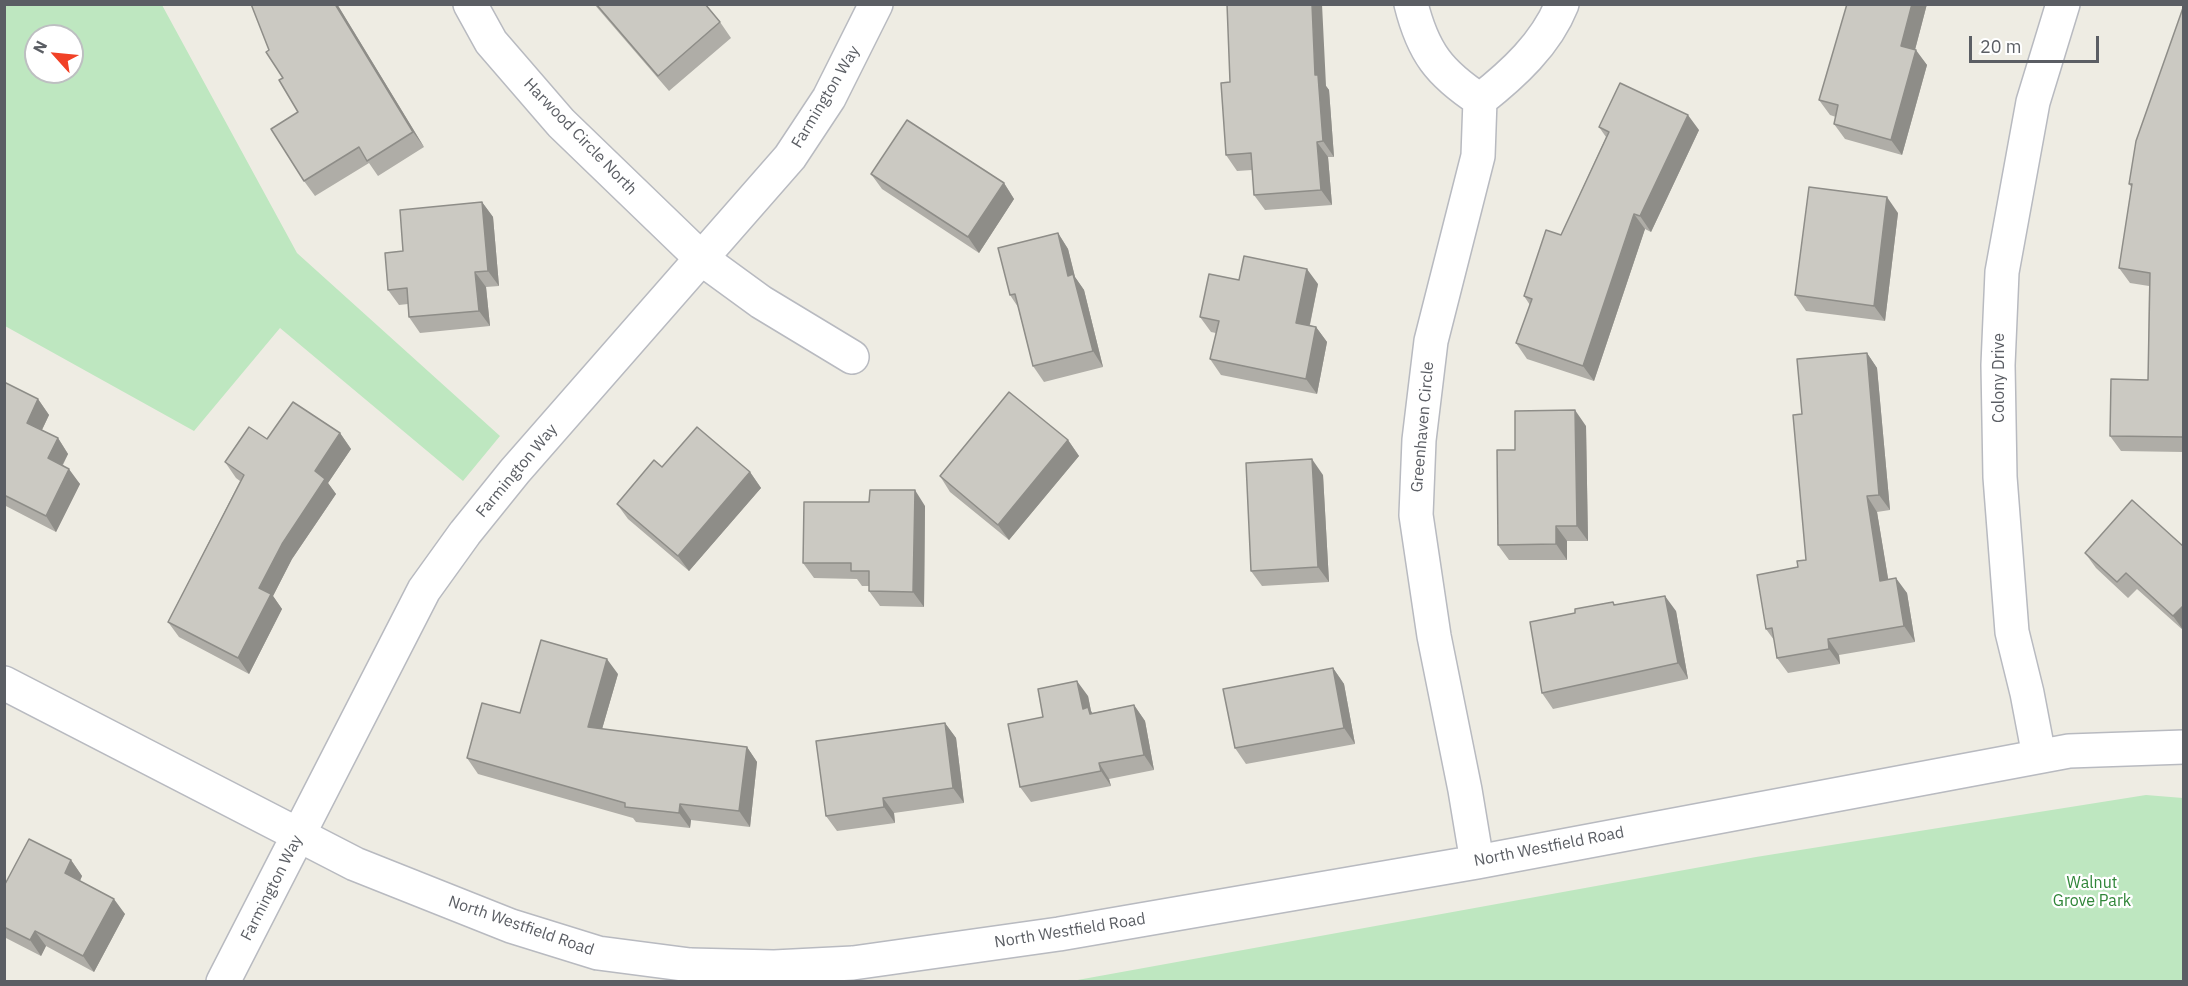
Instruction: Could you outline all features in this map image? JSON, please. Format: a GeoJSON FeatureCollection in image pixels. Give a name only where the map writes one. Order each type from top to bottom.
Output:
{"type":"FeatureCollection","features":[{"type":"Feature","properties":{"kind":"street","name":"Harwood Circle North"},"geometry":{"type":"LineString","coordinates":[[470,4],[491,42],[561,123],[702,259],[771,309],[852,357]]}},
{"type":"Feature","properties":{"kind":"street","name":"Farmington Way"},"geometry":{"type":"LineString","coordinates":[[223,981],[424,590],[465,533],[515,471],[790,157],[829,98],[876,4]]}},
{"type":"Feature","properties":{"kind":"street"},"geometry":{"type":"LineString","coordinates":[[1411,4],[1420,38],[1451,81],[1480,100],[1518,70],[1556,20],[1562,4]]}},
{"type":"Feature","properties":{"kind":"street","name":"Colony Drive"},"geometry":{"type":"LineString","coordinates":[[2038,756],[2027,693],[2012,632],[2000,477],[1998,365],[2002,272],[2033,102],[2062,4]]}},
{"type":"Feature","properties":{"kind":"street","name":"Greenhaven Circle"},"geometry":{"type":"LineString","coordinates":[[1477,862],[1434,636],[1416,515],[1419,440],[1431,341],[1478,156],[1480,100]]}},
{"type":"Feature","properties":{"kind":"street","name":"North Westfield Road"},"geometry":{"type":"LineString","coordinates":[[4,683],[355,864],[489,917],[598,953],[690,965],[774,967],[853,963],[1059,934],[1477,862],[2038,756],[2069,751],[2184,747]]}},
{"type":"Feature","properties":{"kind":"green space"},"geometry":{"type":"Polygon","coordinates":[[[5,4],[162,5],[297,253],[500,436],[463,481],[280,328],[194,431],[5,326],[5,4]]]}},
{"type":"Feature","properties":{"kind":"green space","name":"Walnut Grove Park"},"geometry":{"type":"Polygon","coordinates":[[[2146,795],[2183,798],[2183,981],[1072,981],[1756,857],[2146,795]]]}},
{"type":"Feature","properties":{"kind":"building"},"geometry":{"type":"Polygon","coordinates":[[[251,4],[335,4],[413,132],[367,161],[359,147],[304,181],[271,129],[298,112],[279,80],[283,78],[266,52],[269,50],[251,4]]]}},
{"type":"Feature","properties":{"kind":"building"},"geometry":{"type":"Polygon","coordinates":[[[596,4],[705,4],[720,22],[658,76],[596,4]]]}},
{"type":"Feature","properties":{"kind":"building"},"geometry":{"type":"Polygon","coordinates":[[[1227,4],[1312,4],[1315,75],[1318,75],[1323,141],[1317,142],[1321,190],[1254,195],[1251,153],[1226,155],[1221,83],[1230,82],[1227,4]]]}},
{"type":"Feature","properties":{"kind":"building"},"geometry":{"type":"Polygon","coordinates":[[[1847,4],[1912,4],[1901,46],[1916,50],[1891,140],[1834,124],[1838,105],[1819,100],[1847,4]]]}},
{"type":"Feature","properties":{"kind":"building"},"geometry":{"type":"Polygon","coordinates":[[[2184,5],[2184,437],[2110,436],[2111,379],[2148,380],[2150,273],[2119,268],[2136,141],[2184,5]]]}},
{"type":"Feature","properties":{"kind":"building"},"geometry":{"type":"Polygon","coordinates":[[[1620,83],[1688,115],[1640,216],[1634,214],[1583,366],[1516,343],[1532,299],[1524,296],[1546,230],[1561,235],[1609,132],[1599,127],[1620,83]]]}},
{"type":"Feature","properties":{"kind":"building"},"geometry":{"type":"Polygon","coordinates":[[[907,120],[1004,183],[968,237],[871,174],[907,120]]]}},
{"type":"Feature","properties":{"kind":"building"},"geometry":{"type":"Polygon","coordinates":[[[1809,187],[1887,197],[1874,306],[1795,295],[1809,187]]]}},
{"type":"Feature","properties":{"kind":"building"},"geometry":{"type":"Polygon","coordinates":[[[482,202],[488,271],[475,272],[479,311],[409,317],[407,288],[388,290],[385,253],[403,251],[400,210],[482,202]]]}},
{"type":"Feature","properties":{"kind":"building"},"geometry":{"type":"Polygon","coordinates":[[[1058,233],[1068,276],[1073,274],[1093,351],[1033,366],[1015,294],[1010,295],[998,248],[1058,233]]]}},
{"type":"Feature","properties":{"kind":"building"},"geometry":{"type":"Polygon","coordinates":[[[1244,256],[1307,269],[1296,323],[1316,327],[1306,379],[1210,359],[1219,321],[1200,317],[1209,274],[1239,280],[1244,256]]]}},
{"type":"Feature","properties":{"kind":"building"},"geometry":{"type":"Polygon","coordinates":[[[1867,353],[1879,495],[1867,496],[1880,581],[1896,578],[1904,626],[1828,639],[1829,649],[1777,658],[1772,628],[1766,629],[1757,575],[1798,567],[1797,561],[1806,560],[1793,415],[1802,414],[1797,359],[1867,353]]]}},
{"type":"Feature","properties":{"kind":"building"},"geometry":{"type":"Polygon","coordinates":[[[4,382],[38,399],[27,423],[58,438],[48,458],[69,469],[46,516],[4,495],[4,382]]]}},
{"type":"Feature","properties":{"kind":"building"},"geometry":{"type":"Polygon","coordinates":[[[1009,392],[1068,440],[998,525],[940,476],[1009,392]]]}},
{"type":"Feature","properties":{"kind":"building"},"geometry":{"type":"Polygon","coordinates":[[[293,402],[340,433],[315,471],[325,479],[282,544],[259,588],[271,594],[238,658],[168,622],[244,475],[225,462],[249,427],[267,439],[293,402]]]}},
{"type":"Feature","properties":{"kind":"building"},"geometry":{"type":"Polygon","coordinates":[[[1575,410],[1577,526],[1556,526],[1556,544],[1498,545],[1497,450],[1515,450],[1515,411],[1575,410]]]}},
{"type":"Feature","properties":{"kind":"building"},"geometry":{"type":"Polygon","coordinates":[[[697,427],[750,472],[678,556],[617,504],[654,460],[662,467],[697,427]]]}},
{"type":"Feature","properties":{"kind":"building"},"geometry":{"type":"Polygon","coordinates":[[[1312,459],[1318,567],[1251,571],[1246,463],[1312,459]]]}},
{"type":"Feature","properties":{"kind":"building"},"geometry":{"type":"Polygon","coordinates":[[[870,490],[915,490],[913,592],[869,591],[869,571],[851,571],[851,563],[803,563],[804,502],[869,502],[870,490]]]}},
{"type":"Feature","properties":{"kind":"building"},"geometry":{"type":"Polygon","coordinates":[[[2132,500],[2184,547],[2184,605],[2173,616],[2126,573],[2117,582],[2085,553],[2132,500]]]}},
{"type":"Feature","properties":{"kind":"building"},"geometry":{"type":"Polygon","coordinates":[[[1665,596],[1678,663],[1542,693],[1530,622],[1575,613],[1575,609],[1665,596]]]}},
{"type":"Feature","properties":{"kind":"building"},"geometry":{"type":"Polygon","coordinates":[[[541,640],[607,659],[588,727],[747,747],[739,811],[680,804],[679,813],[625,807],[625,803],[467,758],[482,703],[520,713],[541,640]]]}},
{"type":"Feature","properties":{"kind":"building"},"geometry":{"type":"Polygon","coordinates":[[[1333,668],[1344,728],[1235,748],[1223,689],[1333,668]]]}},
{"type":"Feature","properties":{"kind":"building"},"geometry":{"type":"Polygon","coordinates":[[[1077,681],[1083,709],[1088,707],[1090,714],[1134,705],[1144,755],[1099,763],[1101,771],[1020,787],[1008,724],[1043,717],[1038,689],[1077,681]]]}},
{"type":"Feature","properties":{"kind":"building"},"geometry":{"type":"Polygon","coordinates":[[[945,723],[953,788],[883,798],[884,807],[826,816],[816,741],[945,723]]]}},
{"type":"Feature","properties":{"kind":"building"},"geometry":{"type":"Polygon","coordinates":[[[29,839],[71,860],[65,873],[114,899],[83,956],[35,931],[30,940],[4,927],[4,886],[29,839]]]}}]}
